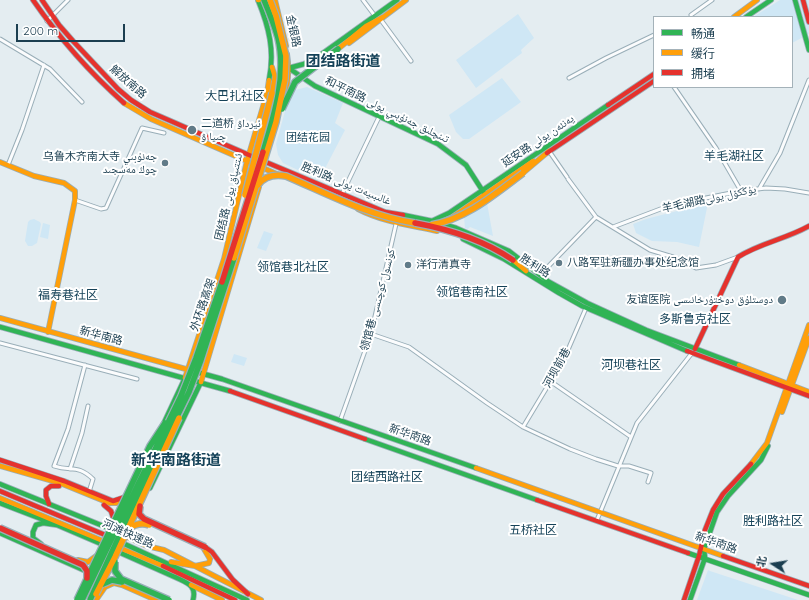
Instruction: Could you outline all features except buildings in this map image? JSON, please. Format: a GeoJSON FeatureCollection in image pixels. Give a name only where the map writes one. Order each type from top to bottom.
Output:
{"type":"FeatureCollection","features":[{"type":"Feature","properties":{"kind":"main road"},"geometry":{"type":"LineString","coordinates":[[33,0],[47,21],[97,79],[124,103],[152,119],[248,158]]}},
{"type":"Feature","properties":{"kind":"main road","name":"解放南路"},"geometry":{"type":"LineString","coordinates":[[42,0],[52,16],[73,41],[118,89],[138,105],[248,158]]}},
{"type":"Feature","properties":{"kind":"main road","name":"金银路"},"geometry":{"type":"LineString","coordinates":[[258,0],[266,17],[271,39],[272,67]]}},
{"type":"Feature","properties":{"kind":"main road","name":"外环路高架"},"geometry":{"type":"LineString","coordinates":[[82,600],[172,414],[196,358],[271,126],[280,78],[280,57],[278,39],[272,18],[264,0]]}},
{"type":"Feature","properties":{"kind":"main road","name":"外环路高架"},"geometry":{"type":"LineString","coordinates":[[90,600],[133,506],[184,401],[201,360],[275,126],[285,79],[286,56],[276,16],[270,0]]}},
{"type":"Feature","properties":{"kind":"main road","name":"金银路"},"geometry":{"type":"LineString","coordinates":[[275,0],[290,68],[287,90]]}},
{"type":"Feature","properties":{"kind":"main road"},"geometry":{"type":"LineString","coordinates":[[239,225],[249,177],[272,93],[275,77],[272,67],[290,68],[304,64],[319,56],[397,0]]}},
{"type":"Feature","properties":{"kind":"main road"},"geometry":{"type":"LineString","coordinates":[[130,538],[131,526],[204,374],[248,226],[273,130],[287,90],[302,76],[311,71],[406,0]]}},
{"type":"Feature","properties":{"kind":"main road"},"geometry":{"type":"LineString","coordinates":[[735,16],[757,0]]}},
{"type":"Feature","properties":{"kind":"main road"},"geometry":{"type":"LineString","coordinates":[[747,16],[771,0]]}},
{"type":"Feature","properties":{"kind":"main road"},"geometry":{"type":"LineString","coordinates":[[795,0],[809,50]]}},
{"type":"Feature","properties":{"kind":"main road"},"geometry":{"type":"LineString","coordinates":[[803,0],[809,22]]}},
{"type":"Feature","properties":{"kind":"main road"},"geometry":{"type":"LineString","coordinates":[[275,126],[295,82],[366,26],[382,18]]}},
{"type":"Feature","properties":{"kind":"main road","name":"团结路 ئىتتىپاق يولى"},"geometry":{"type":"LineString","coordinates":[[106,527],[112,526],[119,519],[188,370],[224,259],[248,158],[267,93],[272,67]]}},
{"type":"Feature","properties":{"kind":"main road","name":"和平南路 تىنچلىق جەنۇبىي يولى"},"geometry":{"type":"LineString","coordinates":[[290,68],[315,86],[438,144],[466,165],[484,192]]}},
{"type":"Feature","properties":{"kind":"main road","name":"延安路 يەنئەن يولى"},"geometry":{"type":"LineString","coordinates":[[432,221],[449,213],[484,192],[653,75]]}},
{"type":"Feature","properties":{"kind":"main road"},"geometry":{"type":"LineString","coordinates":[[434,230],[484,192],[549,151],[653,82]]}},
{"type":"Feature","properties":{"kind":"main road"},"geometry":{"type":"LineString","coordinates":[[424,225],[440,224],[454,219],[473,208],[523,173],[549,151]]}},
{"type":"Feature","properties":{"kind":"main road","name":"胜利路 غالىبىيەت يولى"},"geometry":{"type":"LineString","coordinates":[[248,158],[265,161],[386,212],[432,221],[456,228],[509,250],[540,275],[570,295],[693,351]]}},
{"type":"Feature","properties":{"kind":"main road","name":"胜利路"},"geometry":{"type":"LineString","coordinates":[[248,158],[264,168],[352,205],[374,217],[396,224],[434,230],[461,238],[482,247],[526,271],[568,299],[586,308],[644,334],[789,387],[809,396]]}},
{"type":"Feature","properties":{"kind":"main road"},"geometry":{"type":"LineString","coordinates":[[0,162],[34,176],[64,183],[76,191],[48,332]]}},
{"type":"Feature","properties":{"kind":"main road"},"geometry":{"type":"LineString","coordinates":[[254,195],[260,182],[272,175],[279,174],[374,214],[395,220],[424,225],[472,239],[504,254],[526,271]]}},
{"type":"Feature","properties":{"kind":"main road"},"geometry":{"type":"LineString","coordinates":[[693,351],[738,257],[752,249],[800,231],[809,226]]}},
{"type":"Feature","properties":{"kind":"main road","name":"新华南路"},"geometry":{"type":"LineString","coordinates":[[0,318],[204,374],[809,586]]}},
{"type":"Feature","properties":{"kind":"main road"},"geometry":{"type":"LineString","coordinates":[[789,387],[809,325]]}},
{"type":"Feature","properties":{"kind":"main road","name":"新华南路"},"geometry":{"type":"LineString","coordinates":[[0,327],[220,388],[809,595]]}},
{"type":"Feature","properties":{"kind":"main road"},"geometry":{"type":"LineString","coordinates":[[690,600],[702,557],[702,548],[713,510],[723,494],[756,460],[767,443],[809,338]]}},
{"type":"Feature","properties":{"kind":"main road","name":"胜利路"},"geometry":{"type":"LineString","coordinates":[[789,387],[809,392]]}},
{"type":"Feature","properties":{"kind":"main road"},"geometry":{"type":"LineString","coordinates":[[95,600],[176,424],[184,401]]}},
{"type":"Feature","properties":{"kind":"main road"},"geometry":{"type":"LineString","coordinates":[[287,411],[290,403]]}},
{"type":"Feature","properties":{"kind":"main road"},"geometry":{"type":"LineString","coordinates":[[78,600],[123,500],[156,435],[172,414]]}},
{"type":"Feature","properties":{"kind":"main road"},"geometry":{"type":"LineString","coordinates":[[0,460],[64,481],[113,501],[123,498],[132,491]]}},
{"type":"Feature","properties":{"kind":"main road"},"geometry":{"type":"LineString","coordinates":[[0,466],[55,482],[109,503],[120,503],[123,500]]}},
{"type":"Feature","properties":{"kind":"main road"},"geometry":{"type":"LineString","coordinates":[[0,484],[106,527],[147,546],[164,550],[248,597],[261,600]]}},
{"type":"Feature","properties":{"kind":"main road"},"geometry":{"type":"LineString","coordinates":[[49,504],[45,498],[45,493],[52,485],[56,485],[109,507],[112,511],[114,520]]}},
{"type":"Feature","properties":{"kind":"main road","name":"河滩快速路"},"geometry":{"type":"LineString","coordinates":[[0,491],[248,597]]}},
{"type":"Feature","properties":{"kind":"main road","name":"河滩快速路"},"geometry":{"type":"LineString","coordinates":[[0,498],[202,583],[235,600]]}},
{"type":"Feature","properties":{"kind":"main road"},"geometry":{"type":"LineString","coordinates":[[0,503],[57,525],[124,554],[222,600]]}},
{"type":"Feature","properties":{"kind":"main road"},"geometry":{"type":"LineString","coordinates":[[140,503],[139,514],[144,519],[212,552],[248,597]]}},
{"type":"Feature","properties":{"kind":"main road"},"geometry":{"type":"LineString","coordinates":[[128,530],[138,523],[143,522],[205,548],[209,555],[208,562],[203,566],[164,561]]}},
{"type":"Feature","properties":{"kind":"main road"},"geometry":{"type":"LineString","coordinates":[[57,525],[37,524],[32,533],[33,538],[40,544],[83,562],[88,562],[99,554]]}},
{"type":"Feature","properties":{"kind":"main road"},"geometry":{"type":"LineString","coordinates":[[0,528],[83,565],[89,576]]}},
{"type":"Feature","properties":{"kind":"main road"},"geometry":{"type":"LineString","coordinates":[[0,533],[89,576]]}},
{"type":"Feature","properties":{"kind":"main road"},"geometry":{"type":"LineString","coordinates":[[89,576],[103,550],[102,545]]}},
{"type":"Feature","properties":{"kind":"main road"},"geometry":{"type":"LineString","coordinates":[[95,600],[117,558],[124,554]]}},
{"type":"Feature","properties":{"kind":"main road"},"geometry":{"type":"LineString","coordinates":[[115,557],[114,569],[117,576],[169,600]]}},
{"type":"Feature","properties":{"kind":"main road"},"geometry":{"type":"LineString","coordinates":[[684,600],[702,557]]}},
{"type":"Feature","properties":{"kind":"main road"},"geometry":{"type":"LineString","coordinates":[[175,577],[192,586],[195,593],[193,600]]}},
{"type":"Feature","properties":{"kind":"main road"},"geometry":{"type":"LineString","coordinates":[[101,585],[108,580],[115,579],[162,600]]}},
{"type":"Feature","properties":{"kind":"main road"},"geometry":{"type":"LineString","coordinates":[[95,600],[105,587],[114,583],[156,600]]}},
{"type":"Feature","properties":{"kind":"street"},"geometry":{"type":"LineString","coordinates":[[47,21],[68,0]]}},
{"type":"Feature","properties":{"kind":"street"},"geometry":{"type":"LineString","coordinates":[[363,0],[375,16]]}},
{"type":"Feature","properties":{"kind":"street"},"geometry":{"type":"LineString","coordinates":[[689,16],[712,0]]}},
{"type":"Feature","properties":{"kind":"street"},"geometry":{"type":"LineString","coordinates":[[382,18],[412,61]]}},
{"type":"Feature","properties":{"kind":"street"},"geometry":{"type":"LineString","coordinates":[[569,78],[653,35]]}},
{"type":"Feature","properties":{"kind":"street"},"geometry":{"type":"LineString","coordinates":[[0,39],[50,69],[82,102]]}},
{"type":"Feature","properties":{"kind":"street"},"geometry":{"type":"LineString","coordinates":[[8,165],[22,130],[44,65]]}},
{"type":"Feature","properties":{"kind":"street"},"geometry":{"type":"LineString","coordinates":[[759,189],[780,153],[809,80]]}},
{"type":"Feature","properties":{"kind":"street"},"geometry":{"type":"LineString","coordinates":[[675,88],[716,148],[741,191]]}},
{"type":"Feature","properties":{"kind":"street"},"geometry":{"type":"LineString","coordinates":[[342,194],[379,117]]}},
{"type":"Feature","properties":{"kind":"street"},"geometry":{"type":"LineString","coordinates":[[75,200],[101,209],[106,208],[142,128],[164,133]]}},
{"type":"Feature","properties":{"kind":"street"},"geometry":{"type":"LineString","coordinates":[[549,151],[596,217],[650,250],[673,257],[696,268],[738,257]]}},
{"type":"Feature","properties":{"kind":"street","name":"羊毛湖路يۇڭكۆل يولى"},"geometry":{"type":"LineString","coordinates":[[612,227],[671,205],[741,191],[785,189],[809,194]]}},
{"type":"Feature","properties":{"kind":"street"},"geometry":{"type":"LineString","coordinates":[[540,275],[596,217]]}},
{"type":"Feature","properties":{"kind":"street","name":"领馆巷 كونسول كوچىسى"},"geometry":{"type":"LineString","coordinates":[[340,421],[371,334],[396,224]]}},
{"type":"Feature","properties":{"kind":"street","name":"河坝前巷"},"geometry":{"type":"LineString","coordinates":[[523,427],[564,359],[586,308]]}},
{"type":"Feature","properties":{"kind":"street"},"geometry":{"type":"LineString","coordinates":[[371,334],[409,347],[523,427],[570,449],[618,466],[629,466],[651,473],[648,482]]}},
{"type":"Feature","properties":{"kind":"street"},"geometry":{"type":"LineString","coordinates":[[0,344],[137,378]]}},
{"type":"Feature","properties":{"kind":"street"},"geometry":{"type":"LineString","coordinates":[[597,520],[618,466],[638,423],[693,351]]}},
{"type":"Feature","properties":{"kind":"street"},"geometry":{"type":"LineString","coordinates":[[85,365],[68,430],[54,466],[64,469],[74,468],[85,472],[93,479],[89,492]]}},
{"type":"Feature","properties":{"kind":"street"},"geometry":{"type":"LineString","coordinates":[[550,381],[631,437]]}},
{"type":"Feature","properties":{"kind":"street"},"geometry":{"type":"LineString","coordinates":[[70,469],[82,433],[88,406]]}},
{"type":"Feature","properties":{"kind":"green space"},"geometry":{"type":"Polygon","coordinates":[[[780,0],[809,0],[809,34],[793,42],[793,16],[755,16],[780,0]]]}},
{"type":"Feature","properties":{"kind":"green space"},"geometry":{"type":"Polygon","coordinates":[[[518,14],[534,38],[521,50],[522,53],[476,88],[456,60],[518,14]]]}},
{"type":"Feature","properties":{"kind":"green space"},"geometry":{"type":"Polygon","coordinates":[[[502,78],[521,102],[469,139],[463,139],[456,132],[449,115],[502,78]]]}},
{"type":"Feature","properties":{"kind":"green space","name":"团结花园"},"geometry":{"type":"Polygon","coordinates":[[[307,87],[343,103],[335,123],[345,130],[319,180],[283,163],[278,155],[276,144],[288,100],[295,90],[307,87]]]}},
{"type":"Feature","properties":{"kind":"green space"},"geometry":{"type":"Polygon","coordinates":[[[487,203],[493,236],[470,227],[468,229],[465,228],[464,217],[487,203]]]}},
{"type":"Feature","properties":{"kind":"green space"},"geometry":{"type":"Polygon","coordinates":[[[708,203],[699,247],[677,242],[652,241],[636,233],[633,224],[646,219],[708,203]]]}},
{"type":"Feature","properties":{"kind":"green space"},"geometry":{"type":"Polygon","coordinates":[[[34,219],[41,224],[37,243],[32,246],[28,246],[25,241],[28,222],[34,219]]]}},
{"type":"Feature","properties":{"kind":"green space"},"geometry":{"type":"Polygon","coordinates":[[[43,223],[50,225],[48,239],[40,237],[43,223]]]}},
{"type":"Feature","properties":{"kind":"green space"},"geometry":{"type":"Polygon","coordinates":[[[264,231],[273,234],[266,251],[257,248],[264,231]]]}},
{"type":"Feature","properties":{"kind":"green space"},"geometry":{"type":"Polygon","coordinates":[[[234,354],[247,358],[244,366],[231,362],[234,354]]]}},
{"type":"Feature","properties":{"kind":"green space"},"geometry":{"type":"Polygon","coordinates":[[[708,570],[710,571],[798,600],[697,600],[708,570]]]}},
{"type":"Feature","properties":{"kind":"traffic: fast"},"geometry":{"type":"LineString","coordinates":[[258,0],[270,39],[271,69],[269,80]]}},
{"type":"Feature","properties":{"kind":"traffic: fast"},"geometry":{"type":"LineString","coordinates":[[263,152],[275,110],[281,66],[278,38],[264,0]]}},
{"type":"Feature","properties":{"kind":"traffic: fast"},"geometry":{"type":"LineString","coordinates":[[289,68],[304,64],[319,56],[397,0]]}},
{"type":"Feature","properties":{"kind":"traffic: fast"},"geometry":{"type":"LineString","coordinates":[[747,16],[771,0]]}},
{"type":"Feature","properties":{"kind":"traffic: fast"},"geometry":{"type":"LineString","coordinates":[[795,0],[809,50]]}},
{"type":"Feature","properties":{"kind":"traffic: fast"},"geometry":{"type":"LineString","coordinates":[[282,109],[295,82],[338,49]]}},
{"type":"Feature","properties":{"kind":"traffic: fast"},"geometry":{"type":"LineString","coordinates":[[290,69],[315,86],[438,144],[466,165],[484,193]]}},
{"type":"Feature","properties":{"kind":"traffic: fast"},"geometry":{"type":"LineString","coordinates":[[432,221],[449,213],[608,105]]}},
{"type":"Feature","properties":{"kind":"traffic: fast"},"geometry":{"type":"LineString","coordinates":[[403,215],[456,228],[509,251],[549,282],[587,303],[646,330],[739,365]]}},
{"type":"Feature","properties":{"kind":"traffic: fast"},"geometry":{"type":"LineString","coordinates":[[463,239],[504,259],[582,306],[687,351]]}},
{"type":"Feature","properties":{"kind":"traffic: fast"},"geometry":{"type":"LineString","coordinates":[[90,600],[133,506],[189,392],[234,258]]}},
{"type":"Feature","properties":{"kind":"traffic: fast"},"geometry":{"type":"LineString","coordinates":[[82,600],[181,396],[196,358],[222,282]]}},
{"type":"Feature","properties":{"kind":"traffic: fast"},"geometry":{"type":"LineString","coordinates":[[0,327],[230,391]]}},
{"type":"Feature","properties":{"kind":"traffic: fast"},"geometry":{"type":"LineString","coordinates":[[193,371],[222,379],[476,468]]}},
{"type":"Feature","properties":{"kind":"traffic: fast"},"geometry":{"type":"LineString","coordinates":[[163,425],[185,378]]}},
{"type":"Feature","properties":{"kind":"traffic: fast"},"geometry":{"type":"LineString","coordinates":[[150,488],[201,382]]}},
{"type":"Feature","properties":{"kind":"traffic: fast"},"geometry":{"type":"LineString","coordinates":[[77,600],[150,446],[165,423]]}},
{"type":"Feature","properties":{"kind":"traffic: fast"},"geometry":{"type":"LineString","coordinates":[[365,439],[537,500]]}},
{"type":"Feature","properties":{"kind":"traffic: fast"},"geometry":{"type":"LineString","coordinates":[[690,600],[705,558],[704,549],[717,512],[728,496],[761,460],[768,446]]}},
{"type":"Feature","properties":{"kind":"traffic: fast"},"geometry":{"type":"LineString","coordinates":[[0,484],[113,530]]}},
{"type":"Feature","properties":{"kind":"traffic: fast"},"geometry":{"type":"LineString","coordinates":[[0,503],[106,546]]}},
{"type":"Feature","properties":{"kind":"traffic: fast"},"geometry":{"type":"LineString","coordinates":[[41,544],[33,538],[33,532],[36,525],[43,523],[57,525]]}},
{"type":"Feature","properties":{"kind":"traffic: fast"},"geometry":{"type":"LineString","coordinates":[[0,533],[88,572]]}},
{"type":"Feature","properties":{"kind":"traffic: fast"},"geometry":{"type":"LineString","coordinates":[[118,541],[247,600]]}},
{"type":"Feature","properties":{"kind":"traffic: fast"},"geometry":{"type":"LineString","coordinates":[[114,550],[177,578]]}},
{"type":"Feature","properties":{"kind":"traffic: fast"},"geometry":{"type":"LineString","coordinates":[[688,553],[809,595]]}},
{"type":"Feature","properties":{"kind":"traffic: fast"},"geometry":{"type":"LineString","coordinates":[[115,562],[115,571],[121,579],[169,600]]}},
{"type":"Feature","properties":{"kind":"traffic: fast"},"geometry":{"type":"LineString","coordinates":[[175,577],[190,585],[194,591],[193,600]]}},
{"type":"Feature","properties":{"kind":"traffic: fast"},"geometry":{"type":"LineString","coordinates":[[103,584],[112,580],[122,582]]}},
{"type":"Feature","properties":{"kind":"traffic: slow"},"geometry":{"type":"LineString","coordinates":[[234,258],[276,122],[285,79],[286,56],[276,16],[270,0]]}},
{"type":"Feature","properties":{"kind":"traffic: slow"},"geometry":{"type":"LineString","coordinates":[[275,0],[286,46]]}},
{"type":"Feature","properties":{"kind":"traffic: slow"},"geometry":{"type":"LineString","coordinates":[[349,43],[406,0]]}},
{"type":"Feature","properties":{"kind":"traffic: slow"},"geometry":{"type":"LineString","coordinates":[[735,16],[757,0]]}},
{"type":"Feature","properties":{"kind":"traffic: slow"},"geometry":{"type":"LineString","coordinates":[[338,49],[366,26],[383,17]]}},
{"type":"Feature","properties":{"kind":"traffic: slow"},"geometry":{"type":"LineString","coordinates":[[282,104],[288,79],[287,54]]}},
{"type":"Feature","properties":{"kind":"traffic: slow"},"geometry":{"type":"LineString","coordinates":[[272,67],[275,77],[272,93]]}},
{"type":"Feature","properties":{"kind":"traffic: slow"},"geometry":{"type":"LineString","coordinates":[[185,378],[224,259],[247,161],[267,93],[269,80]]}},
{"type":"Feature","properties":{"kind":"traffic: slow"},"geometry":{"type":"LineString","coordinates":[[245,195],[272,93]]}},
{"type":"Feature","properties":{"kind":"traffic: slow"},"geometry":{"type":"LineString","coordinates":[[124,103],[151,119],[247,161]]}},
{"type":"Feature","properties":{"kind":"traffic: slow"},"geometry":{"type":"LineString","coordinates":[[523,173],[549,151]]}},
{"type":"Feature","properties":{"kind":"traffic: slow"},"geometry":{"type":"LineString","coordinates":[[247,161],[279,175]]}},
{"type":"Feature","properties":{"kind":"traffic: slow"},"geometry":{"type":"LineString","coordinates":[[451,218],[533,161]]}},
{"type":"Feature","properties":{"kind":"traffic: slow"},"geometry":{"type":"LineString","coordinates":[[0,162],[34,176],[64,183],[75,191],[75,200],[48,332]]}},
{"type":"Feature","properties":{"kind":"traffic: slow"},"geometry":{"type":"LineString","coordinates":[[431,225],[444,222],[480,205],[523,173]]}},
{"type":"Feature","properties":{"kind":"traffic: slow"},"geometry":{"type":"LineString","coordinates":[[258,185],[270,176],[286,176],[365,210],[398,220],[415,223]]}},
{"type":"Feature","properties":{"kind":"traffic: slow"},"geometry":{"type":"LineString","coordinates":[[201,382],[259,187]]}},
{"type":"Feature","properties":{"kind":"traffic: slow"},"geometry":{"type":"LineString","coordinates":[[358,209],[387,220],[437,231]]}},
{"type":"Feature","properties":{"kind":"traffic: slow"},"geometry":{"type":"LineString","coordinates":[[513,260],[526,271]]}},
{"type":"Feature","properties":{"kind":"traffic: slow"},"geometry":{"type":"LineString","coordinates":[[0,318],[193,371]]}},
{"type":"Feature","properties":{"kind":"traffic: slow"},"geometry":{"type":"LineString","coordinates":[[751,464],[767,443],[809,325]]}},
{"type":"Feature","properties":{"kind":"traffic: slow"},"geometry":{"type":"LineString","coordinates":[[782,412],[809,338]]}},
{"type":"Feature","properties":{"kind":"traffic: slow"},"geometry":{"type":"LineString","coordinates":[[739,365],[809,392]]}},
{"type":"Feature","properties":{"kind":"traffic: slow"},"geometry":{"type":"LineString","coordinates":[[96,594],[115,557],[179,418]]}},
{"type":"Feature","properties":{"kind":"traffic: slow"},"geometry":{"type":"LineString","coordinates":[[142,471],[156,439]]}},
{"type":"Feature","properties":{"kind":"traffic: slow"},"geometry":{"type":"LineString","coordinates":[[0,466],[60,483],[109,503],[116,503],[123,500]]}},
{"type":"Feature","properties":{"kind":"traffic: slow"},"geometry":{"type":"LineString","coordinates":[[476,468],[723,556]]}},
{"type":"Feature","properties":{"kind":"traffic: slow"},"geometry":{"type":"LineString","coordinates":[[0,498],[163,566]]}},
{"type":"Feature","properties":{"kind":"traffic: slow"},"geometry":{"type":"LineString","coordinates":[[128,529],[138,524],[149,525]]}},
{"type":"Feature","properties":{"kind":"traffic: slow"},"geometry":{"type":"LineString","coordinates":[[123,535],[147,546],[164,550],[261,600]]}},
{"type":"Feature","properties":{"kind":"traffic: slow"},"geometry":{"type":"LineString","coordinates":[[171,562],[195,566],[209,563],[210,559],[204,549]]}},
{"type":"Feature","properties":{"kind":"traffic: slow"},"geometry":{"type":"LineString","coordinates":[[78,560],[88,562],[99,554]]}},
{"type":"Feature","properties":{"kind":"traffic: slow"},"geometry":{"type":"LineString","coordinates":[[96,600],[105,587],[114,583],[156,600]]}},
{"type":"Feature","properties":{"kind":"traffic: slow"},"geometry":{"type":"LineString","coordinates":[[191,585],[222,600]]}},
{"type":"Feature","properties":{"kind":"traffic: jam"},"geometry":{"type":"LineString","coordinates":[[33,0],[75,54],[98,79],[124,103]]}},
{"type":"Feature","properties":{"kind":"traffic: jam"},"geometry":{"type":"LineString","coordinates":[[42,0],[59,25],[73,41],[118,89],[131,100],[150,112],[249,155]]}},
{"type":"Feature","properties":{"kind":"traffic: jam"},"geometry":{"type":"LineString","coordinates":[[803,0],[809,22]]}},
{"type":"Feature","properties":{"kind":"traffic: jam"},"geometry":{"type":"LineString","coordinates":[[608,105],[653,75]]}},
{"type":"Feature","properties":{"kind":"traffic: jam"},"geometry":{"type":"LineString","coordinates":[[547,153],[653,82]]}},
{"type":"Feature","properties":{"kind":"traffic: jam"},"geometry":{"type":"LineString","coordinates":[[222,282],[263,152]]}},
{"type":"Feature","properties":{"kind":"traffic: jam"},"geometry":{"type":"LineString","coordinates":[[249,155],[385,212],[403,215]]}},
{"type":"Feature","properties":{"kind":"traffic: jam"},"geometry":{"type":"LineString","coordinates":[[415,223],[466,237],[491,247],[513,260]]}},
{"type":"Feature","properties":{"kind":"traffic: jam"},"geometry":{"type":"LineString","coordinates":[[695,349],[738,257],[755,248],[809,226]]}},
{"type":"Feature","properties":{"kind":"traffic: jam"},"geometry":{"type":"LineString","coordinates":[[687,351],[809,396]]}},
{"type":"Feature","properties":{"kind":"traffic: jam"},"geometry":{"type":"LineString","coordinates":[[230,391],[365,439]]}},
{"type":"Feature","properties":{"kind":"traffic: jam"},"geometry":{"type":"LineString","coordinates":[[0,460],[64,481],[113,501],[125,497]]}},
{"type":"Feature","properties":{"kind":"traffic: jam"},"geometry":{"type":"LineString","coordinates":[[684,600],[699,556],[705,530],[713,510],[723,494],[751,464]]}},
{"type":"Feature","properties":{"kind":"traffic: jam"},"geometry":{"type":"LineString","coordinates":[[49,504],[46,496],[46,490],[51,486],[59,486]]}},
{"type":"Feature","properties":{"kind":"traffic: jam"},"geometry":{"type":"LineString","coordinates":[[0,491],[110,537]]}},
{"type":"Feature","properties":{"kind":"traffic: jam"},"geometry":{"type":"LineString","coordinates":[[537,500],[688,553]]}},
{"type":"Feature","properties":{"kind":"traffic: jam"},"geometry":{"type":"LineString","coordinates":[[104,505],[111,511],[114,520]]}},
{"type":"Feature","properties":{"kind":"traffic: jam"},"geometry":{"type":"LineString","coordinates":[[140,506],[139,514],[144,519],[205,547]]}},
{"type":"Feature","properties":{"kind":"traffic: jam"},"geometry":{"type":"LineString","coordinates":[[0,528],[83,565],[87,571],[87,578]]}},
{"type":"Feature","properties":{"kind":"traffic: jam"},"geometry":{"type":"LineString","coordinates":[[205,547],[212,552],[233,580],[248,594]]}},
{"type":"Feature","properties":{"kind":"traffic: jam"},"geometry":{"type":"LineString","coordinates":[[723,556],[809,586]]}},
{"type":"Feature","properties":{"kind":"traffic: jam"},"geometry":{"type":"LineString","coordinates":[[163,566],[235,600]]}},
{"type":"Feature","properties":{"kind":"place","name":"二道桥 ئيرداۋ چىيا ۋ"},"geometry":{"type":"Point","coordinates":[192,130]}},
{"type":"Feature","properties":{"kind":"place","name":"乌鲁木齐南大寺 جەنۇبىي چوڭ مەسجىد"},"geometry":{"type":"Point","coordinates":[165,163]}},
{"type":"Feature","properties":{"kind":"place","name":"八路军驻新疆办事处纪念馆"},"geometry":{"type":"Point","coordinates":[559,263]}},
{"type":"Feature","properties":{"kind":"place","name":"洋行清真寺"},"geometry":{"type":"Point","coordinates":[408,265]}},
{"type":"Feature","properties":{"kind":"place","name":"友谊医院 دوستلۇق دوختۇرخانىسى"},"geometry":{"type":"Point","coordinates":[782,300]}},
{"type":"Feature","properties":{"kind":"district","name":"团结路街道"},"geometry":{"type":"Point","coordinates":[343,61]}},
{"type":"Feature","properties":{"kind":"district","name":"大巴扎社区"},"geometry":{"type":"Point","coordinates":[235,96]}},
{"type":"Feature","properties":{"kind":"district","name":"羊毛湖社区"},"geometry":{"type":"Point","coordinates":[734,156]}},
{"type":"Feature","properties":{"kind":"district","name":"领馆巷北社区"},"geometry":{"type":"Point","coordinates":[293,267]}},
{"type":"Feature","properties":{"kind":"district","name":"领馆巷南社区"},"geometry":{"type":"Point","coordinates":[472,292]}},
{"type":"Feature","properties":{"kind":"district","name":"福寿巷社区"},"geometry":{"type":"Point","coordinates":[68,295]}},
{"type":"Feature","properties":{"kind":"district","name":"多斯鲁克社区"},"geometry":{"type":"Point","coordinates":[695,319]}},
{"type":"Feature","properties":{"kind":"district","name":"河坝巷社区"},"geometry":{"type":"Point","coordinates":[631,365]}},
{"type":"Feature","properties":{"kind":"district","name":"新华南路街道"},"geometry":{"type":"Point","coordinates":[176,460]}},
{"type":"Feature","properties":{"kind":"district","name":"团结西路社区"},"geometry":{"type":"Point","coordinates":[387,477]}},
{"type":"Feature","properties":{"kind":"district","name":"胜利路社区"},"geometry":{"type":"Point","coordinates":[773,521]}},
{"type":"Feature","properties":{"kind":"district","name":"五桥社区"},"geometry":{"type":"Point","coordinates":[533,530]}}]}
